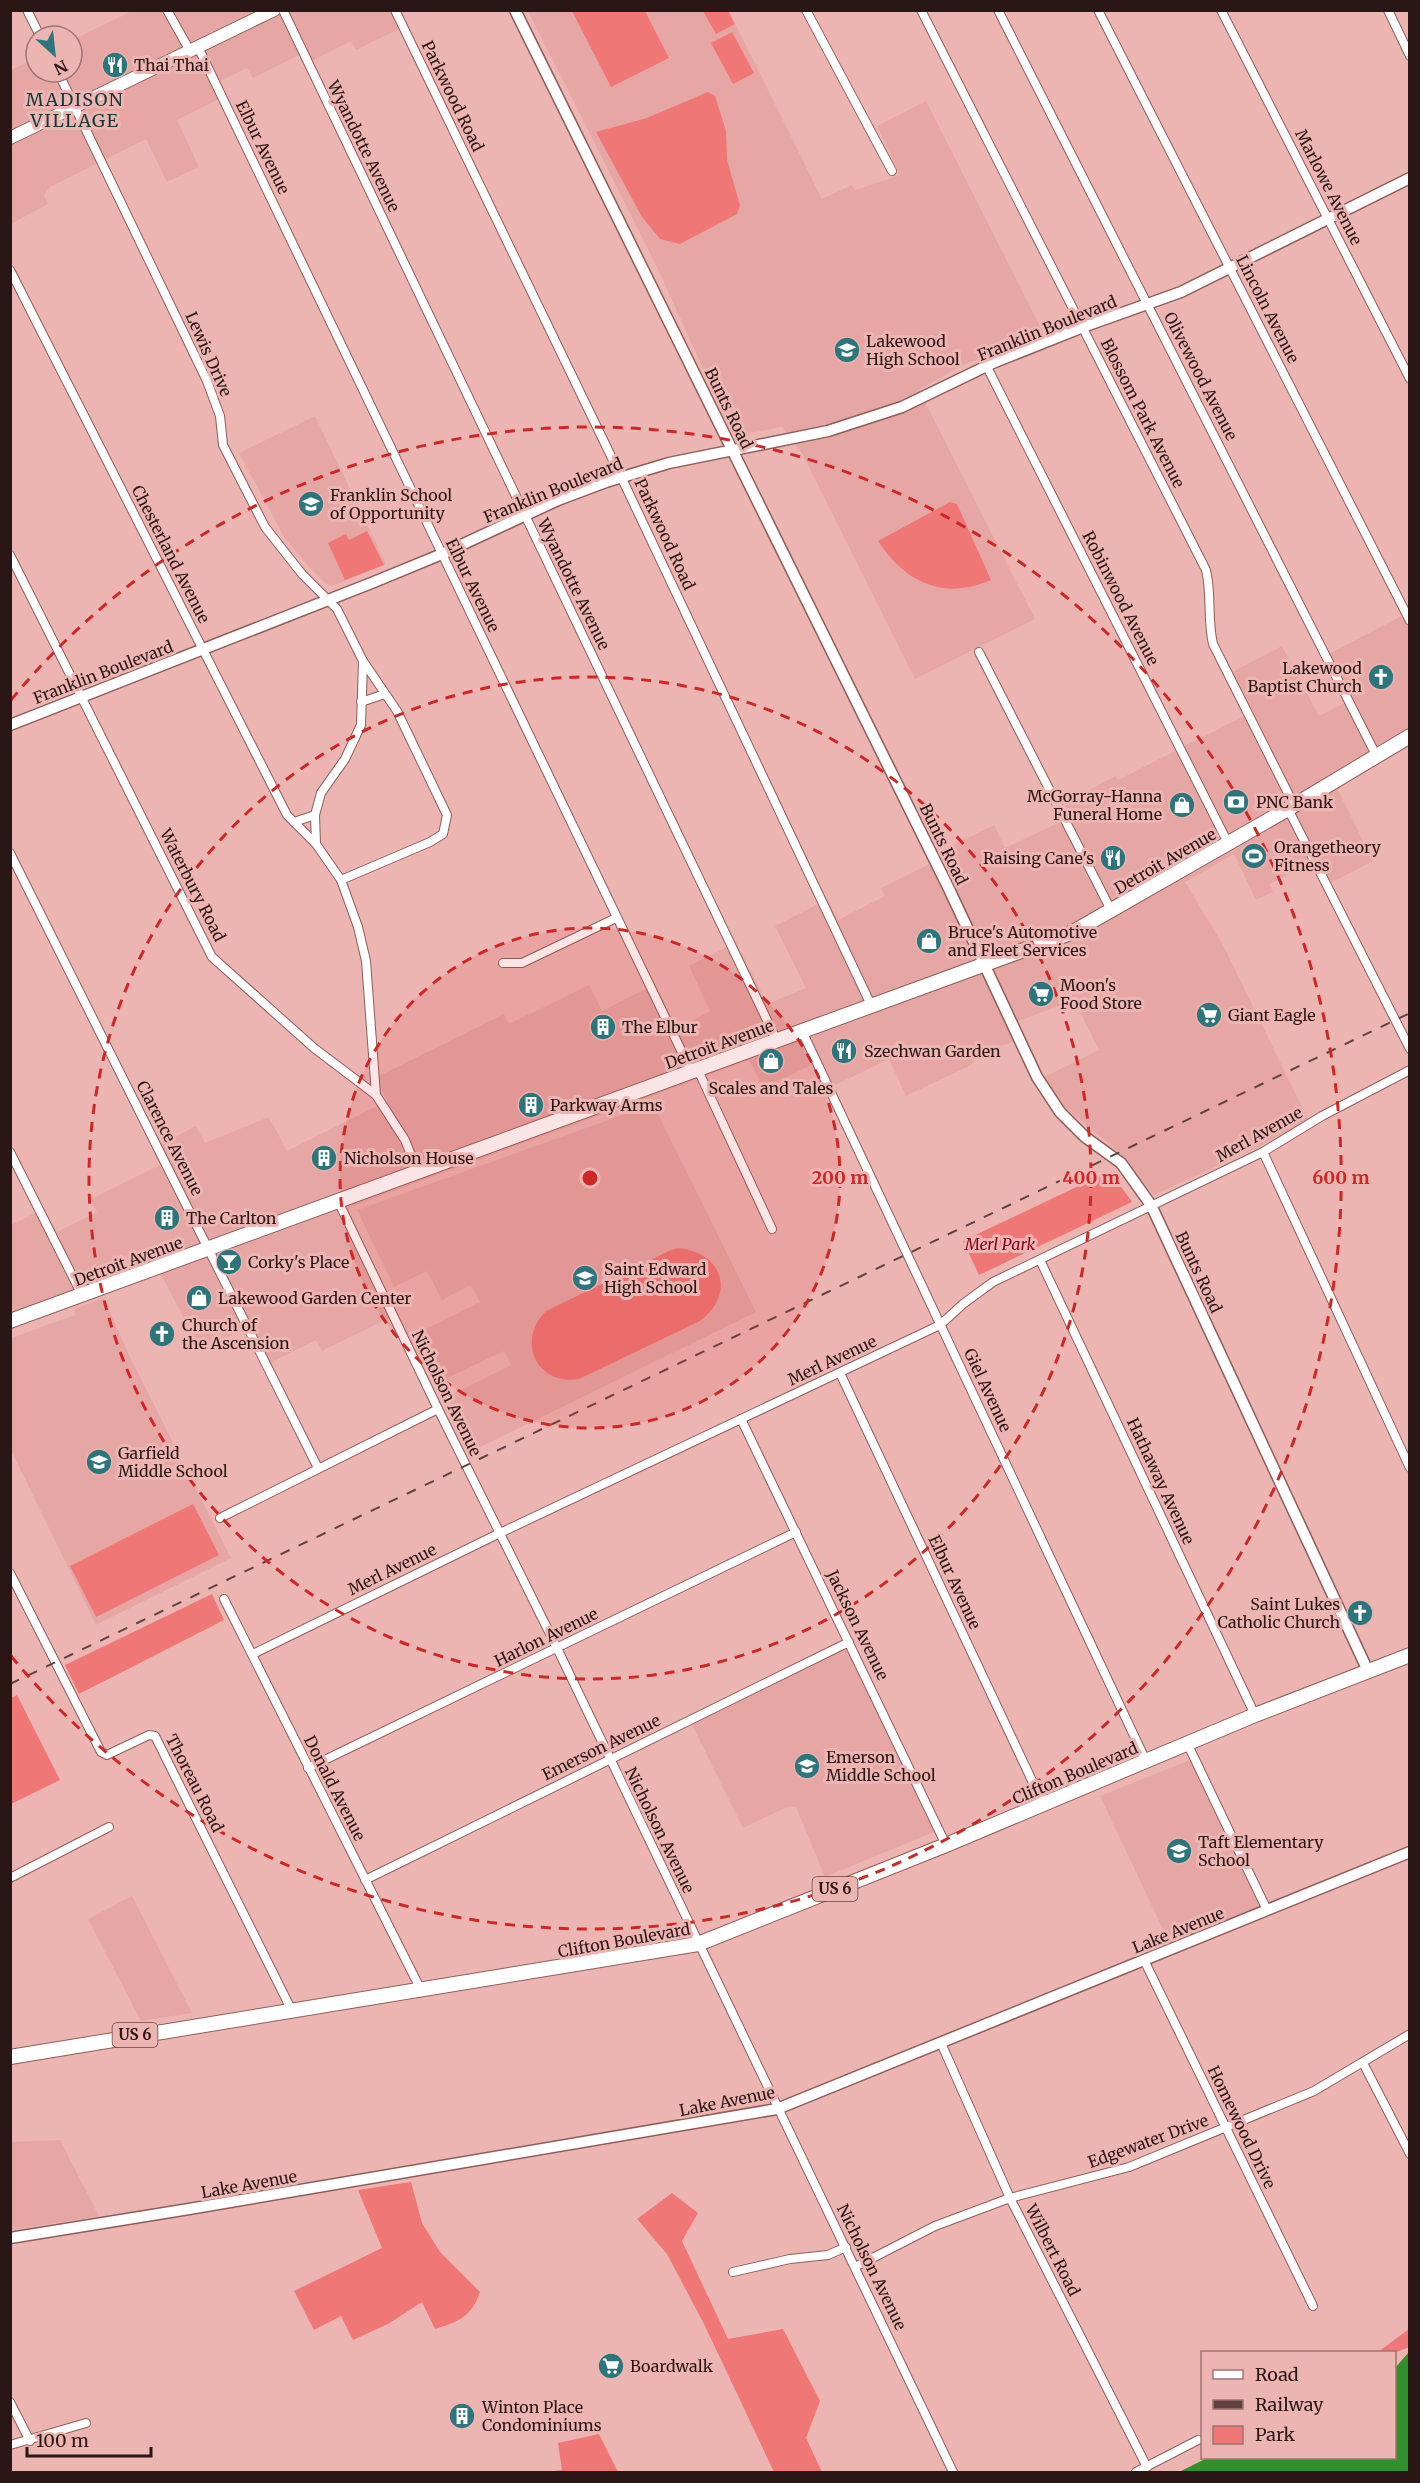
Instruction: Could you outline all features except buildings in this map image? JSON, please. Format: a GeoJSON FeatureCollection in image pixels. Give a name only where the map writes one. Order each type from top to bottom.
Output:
{"type":"FeatureCollection","features":[{"type":"Feature","properties":{"kind":"main road"},"geometry":{"type":"LineString","coordinates":[[10,138],[274,10]]}},
{"type":"Feature","properties":{"kind":"main road","name":"Detroit Avenue"},"geometry":{"type":"LineString","coordinates":[[10,1321],[1073,932],[1410,736]]}},
{"type":"Feature","properties":{"kind":"main road","name":"Clifton Boulevard"},"geometry":{"type":"LineString","coordinates":[[10,2057],[698,1944],[946,1845],[1255,1715],[1410,1655]]}},
{"type":"Feature","properties":{"kind":"street"},"geometry":{"type":"LineString","coordinates":[[27,10],[34,24]]}},
{"type":"Feature","properties":{"kind":"street","name":"Elbur Avenue"},"geometry":{"type":"LineString","coordinates":[[167,10],[194,49],[442,554],[616,918],[772,1229]]}},
{"type":"Feature","properties":{"kind":"street","name":"Wyandotte Avenue"},"geometry":{"type":"LineString","coordinates":[[283,10],[777,1041]]}},
{"type":"Feature","properties":{"kind":"street","name":"Parkwood Road"},"geometry":{"type":"LineString","coordinates":[[395,10],[621,477],[872,1007]]}},
{"type":"Feature","properties":{"kind":"street","name":"Bunts Road"},"geometry":{"type":"LineString","coordinates":[[515,10],[985,965],[1037,1077],[1050,1100],[1081,1133],[1121,1163],[1151,1205],[1368,1671]]}},
{"type":"Feature","properties":{"kind":"street"},"geometry":{"type":"LineString","coordinates":[[806,10],[892,171]]}},
{"type":"Feature","properties":{"kind":"street","name":"Blossom Park Avenue"},"geometry":{"type":"LineString","coordinates":[[921,10],[1206,570],[1210,588],[1209,628],[1213,644],[1410,1049]]}},
{"type":"Feature","properties":{"kind":"street","name":"Olivewood Avenue"},"geometry":{"type":"LineString","coordinates":[[998,10],[1376,755]]}},
{"type":"Feature","properties":{"kind":"street","name":"Lincoln Avenue"},"geometry":{"type":"LineString","coordinates":[[1098,10],[1410,621]]}},
{"type":"Feature","properties":{"kind":"street","name":"Marlowe Avenue"},"geometry":{"type":"LineString","coordinates":[[1221,10],[1410,379]]}},
{"type":"Feature","properties":{"kind":"street"},"geometry":{"type":"LineString","coordinates":[[1388,10],[1410,56]]}},
{"type":"Feature","properties":{"kind":"street","name":"Lewis Drive"},"geometry":{"type":"LineString","coordinates":[[63,84],[207,381],[220,416],[223,445],[265,527],[302,574],[329,600],[344,619],[363,661],[361,725],[345,759],[321,793],[315,815],[316,844]]}},
{"type":"Feature","properties":{"kind":"street","name":"Franklin Boulevard"},"geometry":{"type":"LineString","coordinates":[[10,725],[329,600],[621,477],[669,463],[828,431],[865,421],[1083,327],[1181,292],[1410,178]]}},
{"type":"Feature","properties":{"kind":"street","name":"Chesterland Avenue"},"geometry":{"type":"LineString","coordinates":[[10,270],[286,815],[316,844]]}},
{"type":"Feature","properties":{"kind":"street","name":"Robinwood Avenue"},"geometry":{"type":"LineString","coordinates":[[987,367],[1228,843]]}},
{"type":"Feature","properties":{"kind":"street","name":"Waterbury Road"},"geometry":{"type":"LineString","coordinates":[[10,555],[212,957],[314,1048],[376,1095],[405,1140],[418,1173]]}},
{"type":"Feature","properties":{"kind":"street"},"geometry":{"type":"LineString","coordinates":[[979,652],[1111,910]]}},
{"type":"Feature","properties":{"kind":"street"},"geometry":{"type":"LineString","coordinates":[[341,880],[430,842],[443,834],[447,815],[397,711],[363,661]]}},
{"type":"Feature","properties":{"kind":"street"},"geometry":{"type":"LineString","coordinates":[[361,702],[385,694]]}},
{"type":"Feature","properties":{"kind":"street"},"geometry":{"type":"LineString","coordinates":[[294,822],[315,815]]}},
{"type":"Feature","properties":{"kind":"street"},"geometry":{"type":"LineString","coordinates":[[316,844],[341,880],[358,927],[366,962],[376,1095]]}},
{"type":"Feature","properties":{"kind":"street","name":"Clarence Avenue"},"geometry":{"type":"LineString","coordinates":[[10,854],[318,1467]]}},
{"type":"Feature","properties":{"kind":"street"},"geometry":{"type":"LineString","coordinates":[[503,963],[522,963],[616,918]]}},
{"type":"Feature","properties":{"kind":"street","name":"Giel Avenue"},"geometry":{"type":"LineString","coordinates":[[802,1031],[1146,1761]]}},
{"type":"Feature","properties":{"kind":"street","name":"Merl Avenue"},"geometry":{"type":"LineString","coordinates":[[252,1654],[940,1325],[963,1304],[993,1282],[1263,1152],[1322,1116],[1410,1070]]}},
{"type":"Feature","properties":{"kind":"street"},"geometry":{"type":"LineString","coordinates":[[10,1152],[82,1295]]}},
{"type":"Feature","properties":{"kind":"street"},"geometry":{"type":"LineString","coordinates":[[1263,1152],[1410,1468]]}},
{"type":"Feature","properties":{"kind":"street","name":"Nicholson Avenue"},"geometry":{"type":"LineString","coordinates":[[338,1201],[557,1648],[953,2472]]}},
{"type":"Feature","properties":{"kind":"street","name":"Hathaway Avenue"},"geometry":{"type":"LineString","coordinates":[[1040,1260],[1255,1715]]}},
{"type":"Feature","properties":{"kind":"street","name":"Elbur Avenue"},"geometry":{"type":"LineString","coordinates":[[840,1373],[1043,1804]]}},
{"type":"Feature","properties":{"kind":"street"},"geometry":{"type":"LineString","coordinates":[[220,1518],[438,1409]]}},
{"type":"Feature","properties":{"kind":"street","name":"Jackson Avenue"},"geometry":{"type":"LineString","coordinates":[[741,1419],[946,1845]]}},
{"type":"Feature","properties":{"kind":"street","name":"Harlon Avenue"},"geometry":{"type":"LineString","coordinates":[[308,1768],[796,1532]]}},
{"type":"Feature","properties":{"kind":"street","name":"Thoreau Road"},"geometry":{"type":"LineString","coordinates":[[10,1573],[101,1752],[107,1755],[149,1735],[155,1736],[292,2011]]}},
{"type":"Feature","properties":{"kind":"street","name":"Donald Avenue"},"geometry":{"type":"LineString","coordinates":[[224,1599],[421,1990]]}},
{"type":"Feature","properties":{"kind":"street","name":"Emerson Avenue"},"geometry":{"type":"LineString","coordinates":[[365,1880],[849,1642]]}},
{"type":"Feature","properties":{"kind":"street"},"geometry":{"type":"LineString","coordinates":[[1188,1744],[1267,1910]]}},
{"type":"Feature","properties":{"kind":"street"},"geometry":{"type":"LineString","coordinates":[[10,1878],[109,1827]]}},
{"type":"Feature","properties":{"kind":"street","name":"Lake Avenue"},"geometry":{"type":"LineString","coordinates":[[10,2238],[189,2210],[777,2109],[1410,1852]]}},
{"type":"Feature","properties":{"kind":"street","name":"Homewood Drive"},"geometry":{"type":"LineString","coordinates":[[1144,1960],[1313,2306]]}},
{"type":"Feature","properties":{"kind":"street","name":"Edgewater Drive"},"geometry":{"type":"LineString","coordinates":[[855,2267],[935,2226],[1010,2198],[1129,2167],[1226,2128],[1314,2091],[1410,2034]]}},
{"type":"Feature","properties":{"kind":"street","name":"Wilbert Road"},"geometry":{"type":"LineString","coordinates":[[941,2043],[1010,2198],[1148,2467]]}},
{"type":"Feature","properties":{"kind":"street"},"geometry":{"type":"LineString","coordinates":[[1364,2063],[1410,2154]]}},
{"type":"Feature","properties":{"kind":"street"},"geometry":{"type":"LineString","coordinates":[[733,2272],[790,2259],[828,2255],[846,2247]]}},
{"type":"Feature","properties":{"kind":"street"},"geometry":{"type":"LineString","coordinates":[[10,2402],[30,2441]]}},
{"type":"Feature","properties":{"kind":"street"},"geometry":{"type":"LineString","coordinates":[[10,2445],[30,2441],[86,2422]]}},
{"type":"Feature","properties":{"kind":"street"},"geometry":{"type":"LineString","coordinates":[[1136,2472],[1198,2440]]}},
{"type":"Feature","properties":{"kind":"shaded area"},"geometry":{"type":"Polygon","coordinates":[[[132,11],[402,11],[394,15],[401,28],[356,50],[351,41],[306,64],[301,54],[253,78],[247,68],[214,84],[221,98],[177,120],[199,167],[167,182],[146,139],[50,187],[44,195],[48,204],[11,224],[11,70],[24,64],[24,84],[84,84],[84,34],[132,11]]]}},
{"type":"Feature","properties":{"kind":"shaded area","name":"Lakewood High School"},"geometry":{"type":"Polygon","coordinates":[[[528,11],[729,11],[822,199],[852,185],[855,190],[900,175],[877,126],[926,101],[1043,332],[957,368],[919,390],[1035,619],[915,679],[803,455],[782,427],[734,436],[655,263],[528,11]]]}},
{"type":"Feature","properties":{"kind":"shaded area","name":"Franklin School of Opportunity"},"geometry":{"type":"Polygon","coordinates":[[[315,416],[386,564],[332,586],[326,584],[311,569],[284,537],[239,453],[315,416]]]}},
{"type":"Feature","properties":{"kind":"shaded area"},"geometry":{"type":"Polygon","coordinates":[[[1409,612],[1409,747],[1337,788],[1373,861],[1325,886],[1313,862],[1270,884],[1273,892],[1256,900],[1234,854],[1185,882],[1223,945],[1308,1119],[1258,1147],[1154,1195],[1117,1150],[1069,1111],[1051,1093],[1042,1078],[1099,1050],[1074,1000],[1011,1024],[1018,1040],[984,1052],[969,1066],[906,1096],[889,1059],[827,1089],[814,1064],[763,1088],[749,1060],[337,1212],[389,1318],[322,1351],[316,1340],[264,1366],[245,1328],[201,1351],[154,1261],[11,1314],[11,1225],[44,1209],[57,1232],[97,1212],[91,1199],[160,1165],[152,1149],[196,1126],[205,1143],[269,1117],[287,1151],[387,1101],[379,1076],[504,1014],[509,1024],[589,985],[602,1011],[655,984],[677,1028],[710,1011],[689,966],[736,942],[767,1004],[806,988],[775,926],[828,899],[838,920],[885,896],[881,888],[940,859],[937,853],[994,825],[1005,848],[1071,817],[1064,803],[1116,776],[1118,780],[1252,712],[1232,672],[1282,646],[1319,716],[1352,699],[1329,654],[1409,612]]]}},
{"type":"Feature","properties":{"kind":"shaded area","name":"Saint Edward High School"},"geometry":{"type":"Polygon","coordinates":[[[653,1104],[756,1312],[472,1451],[447,1397],[511,1365],[504,1351],[439,1382],[416,1334],[480,1302],[471,1285],[442,1300],[427,1271],[394,1287],[357,1210],[653,1104]]]}},
{"type":"Feature","properties":{"kind":"shaded area","name":"Garfield Middle School"},"geometry":{"type":"Polygon","coordinates":[[[104,1298],[128,1353],[231,1558],[96,1625],[11,1450],[11,1338],[75,1315],[74,1309],[104,1298]]]}},
{"type":"Feature","properties":{"kind":"shaded area","name":"Emerson Middle School"},"geometry":{"type":"Polygon","coordinates":[[[847,1647],[934,1832],[825,1877],[796,1807],[785,1808],[743,1828],[692,1725],[847,1647]]]}},
{"type":"Feature","properties":{"kind":"shaded area","name":"Taft Elementary School"},"geometry":{"type":"Polygon","coordinates":[[[1190,1760],[1260,1906],[1169,1942],[1100,1796],[1190,1760]]]}},
{"type":"Feature","properties":{"kind":"shaded area"},"geometry":{"type":"Polygon","coordinates":[[[132,1896],[192,2013],[141,2021],[88,1919],[132,1896]]]}},
{"type":"Feature","properties":{"kind":"shaded area"},"geometry":{"type":"Polygon","coordinates":[[[60,2140],[99,2216],[11,2230],[11,2142],[60,2140]]]}},
{"type":"Feature","properties":{"kind":"shaded area"},"geometry":{"type":"Polygon","coordinates":[[[1409,2352],[1409,2472],[1179,2472],[1205,2459],[1396,2459],[1396,2367],[1409,2352]]]}},
{"type":"Feature","properties":{"kind":"green space"},"geometry":{"type":"Polygon","coordinates":[[[572,11],[645,11],[669,58],[611,87],[572,11]]]}},
{"type":"Feature","properties":{"kind":"green space"},"geometry":{"type":"Polygon","coordinates":[[[703,11],[728,11],[735,24],[716,34],[703,11]]]}},
{"type":"Feature","properties":{"kind":"green space"},"geometry":{"type":"Polygon","coordinates":[[[732,32],[754,73],[733,84],[711,43],[732,32]]]}},
{"type":"Feature","properties":{"kind":"green space"},"geometry":{"type":"Polygon","coordinates":[[[708,92],[715,96],[726,131],[727,160],[740,205],[737,214],[680,244],[660,239],[642,217],[596,132],[647,118],[708,92]]]}},
{"type":"Feature","properties":{"kind":"green space"},"geometry":{"type":"Polygon","coordinates":[[[950,502],[957,504],[991,580],[957,589],[927,584],[900,567],[878,541],[950,502]]]}},
{"type":"Feature","properties":{"kind":"green space"},"geometry":{"type":"Polygon","coordinates":[[[367,531],[384,565],[345,580],[328,543],[346,534],[349,540],[367,531]]]}},
{"type":"Feature","properties":{"kind":"green space","name":"Merl Park"},"geometry":{"type":"Polygon","coordinates":[[[1108,1172],[1132,1202],[979,1275],[963,1241],[1108,1172]]]}},
{"type":"Feature","properties":{"kind":"green space"},"geometry":{"type":"Polygon","coordinates":[[[678,1248],[693,1251],[705,1257],[714,1266],[719,1276],[721,1287],[718,1299],[700,1321],[579,1379],[564,1379],[551,1375],[542,1368],[535,1358],[532,1335],[546,1311],[678,1248]]]}},
{"type":"Feature","properties":{"kind":"green space"},"geometry":{"type":"Polygon","coordinates":[[[193,1504],[219,1555],[96,1617],[70,1566],[193,1504]]]}},
{"type":"Feature","properties":{"kind":"green space"},"geometry":{"type":"Polygon","coordinates":[[[212,1594],[224,1620],[79,1694],[65,1665],[212,1594]]]}},
{"type":"Feature","properties":{"kind":"green space"},"geometry":{"type":"Polygon","coordinates":[[[17,1695],[60,1780],[11,1804],[11,1698],[17,1695]]]}},
{"type":"Feature","properties":{"kind":"green space"},"geometry":{"type":"Polygon","coordinates":[[[411,2182],[422,2223],[440,2252],[480,2292],[473,2307],[464,2317],[435,2329],[422,2302],[388,2324],[353,2340],[341,2316],[314,2330],[294,2291],[382,2248],[358,2190],[411,2182]]]}},
{"type":"Feature","properties":{"kind":"green space"},"geometry":{"type":"Polygon","coordinates":[[[672,2193],[698,2213],[682,2241],[728,2339],[783,2329],[820,2401],[806,2438],[822,2472],[774,2472],[704,2324],[667,2254],[637,2219],[672,2193]]]}},
{"type":"Feature","properties":{"kind":"green space"},"geometry":{"type":"Polygon","coordinates":[[[1409,2329],[1409,2347],[1396,2353],[1379,2351],[1409,2329]]]}},
{"type":"Feature","properties":{"kind":"green space"},"geometry":{"type":"Polygon","coordinates":[[[599,2434],[618,2472],[545,2472],[562,2470],[558,2443],[599,2434]]]}},
{"type":"Feature","properties":{"kind":"railway"},"geometry":{"type":"LineString","coordinates":[[10,1684],[1410,1013]]}},
{"type":"Feature","properties":{"kind":"place","name":"Thai Thai"},"geometry":{"type":"Point","coordinates":[115,65]}},
{"type":"Feature","properties":{"kind":"place","name":"Lakewood High School"},"geometry":{"type":"Point","coordinates":[847,350]}},
{"type":"Feature","properties":{"kind":"place","name":"Franklin School of Opportunity"},"geometry":{"type":"Point","coordinates":[311,504]}},
{"type":"Feature","properties":{"kind":"place","name":"Lakewood Baptist Church"},"geometry":{"type":"Point","coordinates":[1381,677]}},
{"type":"Feature","properties":{"kind":"place","name":"PNC Bank"},"geometry":{"type":"Point","coordinates":[1236,802]}},
{"type":"Feature","properties":{"kind":"place","name":"McGorray-Hanna Funeral Home"},"geometry":{"type":"Point","coordinates":[1182,805]}},
{"type":"Feature","properties":{"kind":"place","name":"Orangetheory Fitness"},"geometry":{"type":"Point","coordinates":[1254,856]}},
{"type":"Feature","properties":{"kind":"place","name":"Raising Cane's"},"geometry":{"type":"Point","coordinates":[1113,858]}},
{"type":"Feature","properties":{"kind":"place","name":"Bruce's Automotive and Fleet Services"},"geometry":{"type":"Point","coordinates":[929,941]}},
{"type":"Feature","properties":{"kind":"place","name":"Moon's Food Store"},"geometry":{"type":"Point","coordinates":[1041,994]}},
{"type":"Feature","properties":{"kind":"place","name":"Giant Eagle"},"geometry":{"type":"Point","coordinates":[1209,1015]}},
{"type":"Feature","properties":{"kind":"place","name":"The Elbur"},"geometry":{"type":"Point","coordinates":[603,1027]}},
{"type":"Feature","properties":{"kind":"place","name":"Szechwan Garden"},"geometry":{"type":"Point","coordinates":[844,1051]}},
{"type":"Feature","properties":{"kind":"place","name":"Scales and Tales"},"geometry":{"type":"Point","coordinates":[771,1061]}},
{"type":"Feature","properties":{"kind":"place","name":"Parkway Arms"},"geometry":{"type":"Point","coordinates":[531,1105]}},
{"type":"Feature","properties":{"kind":"place","name":"Nicholson House"},"geometry":{"type":"Point","coordinates":[324,1158]}},
{"type":"Feature","properties":{"kind":"place","name":"The Carlton"},"geometry":{"type":"Point","coordinates":[167,1218]}},
{"type":"Feature","properties":{"kind":"place","name":"Corky's Place"},"geometry":{"type":"Point","coordinates":[229,1262]}},
{"type":"Feature","properties":{"kind":"place","name":"Saint Edward High School"},"geometry":{"type":"Point","coordinates":[585,1278]}},
{"type":"Feature","properties":{"kind":"place","name":"Lakewood Garden Center"},"geometry":{"type":"Point","coordinates":[199,1298]}},
{"type":"Feature","properties":{"kind":"place","name":"Church of the Ascension"},"geometry":{"type":"Point","coordinates":[162,1334]}},
{"type":"Feature","properties":{"kind":"place","name":"Garfield Middle School"},"geometry":{"type":"Point","coordinates":[99,1462]}},
{"type":"Feature","properties":{"kind":"place","name":"Saint Lukes Catholic Church"},"geometry":{"type":"Point","coordinates":[1360,1613]}},
{"type":"Feature","properties":{"kind":"place","name":"Emerson Middle School"},"geometry":{"type":"Point","coordinates":[807,1766]}},
{"type":"Feature","properties":{"kind":"place","name":"Taft Elementary School"},"geometry":{"type":"Point","coordinates":[1179,1851]}},
{"type":"Feature","properties":{"kind":"place","name":"Boardwalk"},"geometry":{"type":"Point","coordinates":[611,2366]}},
{"type":"Feature","properties":{"kind":"place","name":"Winton Place Condominiums"},"geometry":{"type":"Point","coordinates":[462,2416]}},
{"type":"Feature","properties":{"kind":"district","name":"MADISON VILLAGE"},"geometry":{"type":"Point","coordinates":[75,110]}}]}
